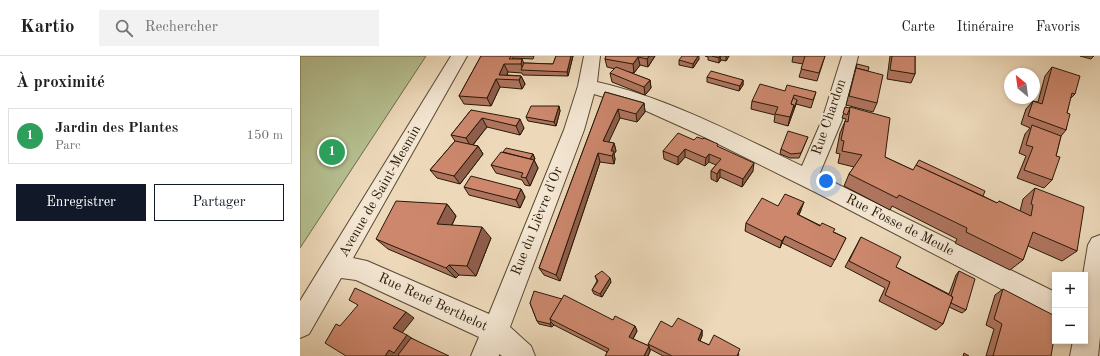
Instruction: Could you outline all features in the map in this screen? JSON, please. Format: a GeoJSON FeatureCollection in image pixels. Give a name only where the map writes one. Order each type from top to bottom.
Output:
{"type":"FeatureCollection","features":[{"type":"Feature","properties":{"kind":"street","name":"Avenue de Saint-Mesmin"},"geometry":{"type":"LineString","coordinates":[[300,325],[459,56]]}},
{"type":"Feature","properties":{"kind":"street","name":"Rue du Lièvre d'Or"},"geometry":{"type":"LineString","coordinates":[[485,356],[505,301],[574,130],[588,86],[592,56]]}},
{"type":"Feature","properties":{"kind":"street","name":"Rue Chardon"},"geometry":{"type":"LineString","coordinates":[[807,178],[832,120],[850,56]]}},
{"type":"Feature","properties":{"kind":"street","name":"Rue Fosse de Meule"},"geometry":{"type":"LineString","coordinates":[[588,86],[613,91],[694,124],[807,178],[1052,303]]}},
{"type":"Feature","properties":{"kind":"street"},"geometry":{"type":"LineString","coordinates":[[1084,356],[1091,324],[1100,245]]}},
{"type":"Feature","properties":{"kind":"street","name":"Rue René Berthelot"},"geometry":{"type":"LineString","coordinates":[[335,267],[358,269],[468,317],[495,331],[521,356]]}},
{"type":"Feature","properties":{"kind":"green space"},"geometry":{"type":"Polygon","coordinates":[[[300,56],[426,56],[300,248],[300,56]]]}},
{"type":"Feature","properties":{"kind":"building"},"geometry":{"type":"Polygon","coordinates":[[[481,56],[511,56],[509,59],[522,59],[521,64],[504,64],[499,75],[521,76],[519,80],[496,79],[487,98],[459,96],[481,56]]]}},
{"type":"Feature","properties":{"kind":"building"},"geometry":{"type":"Polygon","coordinates":[[[556,56],[571,56],[567,72],[521,70],[524,63],[553,64],[556,56]]]}},
{"type":"Feature","properties":{"kind":"building"},"geometry":{"type":"Polygon","coordinates":[[[606,56],[649,56],[647,59],[638,57],[633,64],[605,59],[606,56]]]}},
{"type":"Feature","properties":{"kind":"building"},"geometry":{"type":"Polygon","coordinates":[[[682,56],[698,56],[693,64],[679,60],[682,56]]]}},
{"type":"Feature","properties":{"kind":"building"},"geometry":{"type":"Polygon","coordinates":[[[805,56],[825,56],[819,73],[801,69],[805,56]]]}},
{"type":"Feature","properties":{"kind":"building"},"geometry":{"type":"Polygon","coordinates":[[[892,56],[915,56],[915,74],[890,70],[892,56]]]}},
{"type":"Feature","properties":{"kind":"building"},"geometry":{"type":"Polygon","coordinates":[[[857,64],[869,67],[868,71],[856,68],[857,64]]]}},
{"type":"Feature","properties":{"kind":"building"},"geometry":{"type":"Polygon","coordinates":[[[616,67],[650,80],[644,87],[610,73],[616,67]]]}},
{"type":"Feature","properties":{"kind":"building"},"geometry":{"type":"Polygon","coordinates":[[[1052,67],[1080,76],[1075,94],[1072,93],[1067,113],[1070,114],[1066,130],[1028,116],[1032,104],[1042,104],[1052,67]]]}},
{"type":"Feature","properties":{"kind":"building"},"geometry":{"type":"Polygon","coordinates":[[[856,68],[883,75],[877,103],[849,96],[856,68]]]}},
{"type":"Feature","properties":{"kind":"building"},"geometry":{"type":"Polygon","coordinates":[[[711,71],[743,80],[740,86],[707,77],[711,71]]]}},
{"type":"Feature","properties":{"kind":"building"},"geometry":{"type":"Polygon","coordinates":[[[760,84],[785,91],[787,85],[816,92],[813,100],[794,95],[791,104],[794,105],[790,117],[775,114],[778,107],[752,101],[760,84]]]}},
{"type":"Feature","properties":{"kind":"building"},"geometry":{"type":"Polygon","coordinates":[[[605,92],[644,103],[636,114],[618,109],[603,141],[614,143],[611,151],[614,151],[612,156],[598,153],[556,275],[539,268],[605,92]]]}},
{"type":"Feature","properties":{"kind":"building"},"geometry":{"type":"Polygon","coordinates":[[[793,98],[797,100],[794,108],[794,105],[791,104],[793,98]]]}},
{"type":"Feature","properties":{"kind":"building"},"geometry":{"type":"Polygon","coordinates":[[[531,106],[559,106],[554,122],[526,117],[531,106]]]}},
{"type":"Feature","properties":{"kind":"building"},"geometry":{"type":"Polygon","coordinates":[[[845,107],[850,108],[847,115],[843,113],[845,107]]]}},
{"type":"Feature","properties":{"kind":"building"},"geometry":{"type":"Polygon","coordinates":[[[850,107],[890,118],[885,157],[913,170],[916,165],[997,203],[999,201],[1031,216],[1033,205],[1031,204],[1035,188],[1084,207],[1077,251],[1033,232],[1023,260],[966,232],[967,228],[899,195],[897,198],[849,174],[862,155],[842,151],[844,141],[841,140],[845,121],[848,122],[850,107]]]}},
{"type":"Feature","properties":{"kind":"building"},"geometry":{"type":"Polygon","coordinates":[[[471,110],[520,119],[516,126],[482,118],[466,138],[451,135],[471,110]]]}},
{"type":"Feature","properties":{"kind":"building"},"geometry":{"type":"Polygon","coordinates":[[[1032,125],[1061,136],[1056,156],[1060,157],[1052,180],[1024,170],[1033,147],[1026,145],[1032,125]]]}},
{"type":"Feature","properties":{"kind":"building"},"geometry":{"type":"Polygon","coordinates":[[[788,131],[808,137],[801,153],[791,154],[781,149],[788,131]]]}},
{"type":"Feature","properties":{"kind":"building"},"geometry":{"type":"Polygon","coordinates":[[[678,133],[694,140],[697,137],[704,138],[718,144],[717,146],[754,163],[743,179],[720,169],[717,174],[711,171],[721,159],[709,154],[706,158],[685,149],[678,157],[663,151],[678,133]]]}},
{"type":"Feature","properties":{"kind":"building"},"geometry":{"type":"Polygon","coordinates":[[[455,141],[478,146],[454,176],[430,170],[455,141]]]}},
{"type":"Feature","properties":{"kind":"building"},"geometry":{"type":"Polygon","coordinates":[[[506,148],[533,154],[530,159],[503,152],[506,148]]]}},
{"type":"Feature","properties":{"kind":"building"},"geometry":{"type":"Polygon","coordinates":[[[501,152],[534,160],[526,178],[521,177],[523,173],[491,165],[501,152]]]}},
{"type":"Feature","properties":{"kind":"building"},"geometry":{"type":"Polygon","coordinates":[[[919,160],[985,191],[983,196],[916,165],[919,160]]]}},
{"type":"Feature","properties":{"kind":"building"},"geometry":{"type":"Polygon","coordinates":[[[471,176],[521,189],[516,200],[464,187],[471,176]]]}},
{"type":"Feature","properties":{"kind":"building"},"geometry":{"type":"Polygon","coordinates":[[[785,194],[804,202],[797,214],[820,226],[822,223],[835,229],[833,232],[846,238],[835,260],[785,236],[782,241],[746,223],[762,198],[778,206],[785,194]]]}},
{"type":"Feature","properties":{"kind":"building"},"geometry":{"type":"Polygon","coordinates":[[[396,201],[447,204],[437,224],[482,227],[467,266],[449,265],[446,268],[376,239],[396,201]]]}},
{"type":"Feature","properties":{"kind":"building"},"geometry":{"type":"Polygon","coordinates":[[[861,237],[901,257],[896,267],[953,297],[943,324],[885,295],[890,282],[849,261],[861,237]]]}},
{"type":"Feature","properties":{"kind":"building"},"geometry":{"type":"Polygon","coordinates":[[[602,271],[610,278],[600,294],[592,290],[598,281],[595,276],[602,271]]]}},
{"type":"Feature","properties":{"kind":"building"},"geometry":{"type":"Polygon","coordinates":[[[959,271],[975,279],[966,310],[951,303],[953,297],[951,296],[959,271]]]}},
{"type":"Feature","properties":{"kind":"building"},"geometry":{"type":"Polygon","coordinates":[[[355,288],[406,312],[393,328],[407,335],[394,353],[389,350],[385,356],[346,356],[325,343],[336,324],[340,326],[358,305],[349,300],[355,288]]]}},
{"type":"Feature","properties":{"kind":"building"},"geometry":{"type":"Polygon","coordinates":[[[1003,289],[1052,314],[1053,344],[1051,356],[993,356],[1002,324],[994,319],[1003,289]]]}},
{"type":"Feature","properties":{"kind":"building"},"geometry":{"type":"Polygon","coordinates":[[[534,291],[562,299],[550,319],[550,324],[537,321],[530,303],[534,291]]]}},
{"type":"Feature","properties":{"kind":"building"},"geometry":{"type":"Polygon","coordinates":[[[564,295],[613,320],[615,316],[635,326],[629,337],[649,346],[644,356],[605,356],[609,349],[550,319],[564,295]]]}},
{"type":"Feature","properties":{"kind":"building"},"geometry":{"type":"Polygon","coordinates":[[[678,318],[702,330],[698,340],[709,345],[714,335],[740,349],[737,356],[672,356],[648,344],[661,321],[672,327],[678,318]]]}},
{"type":"Feature","properties":{"kind":"building"},"geometry":{"type":"Polygon","coordinates":[[[411,338],[449,356],[398,355],[411,338]]]}},
{"type":"Feature","properties":{"kind":"place","name":"Jardin des Plantes"},"geometry":{"type":"Point","coordinates":[332,152]}}]}
